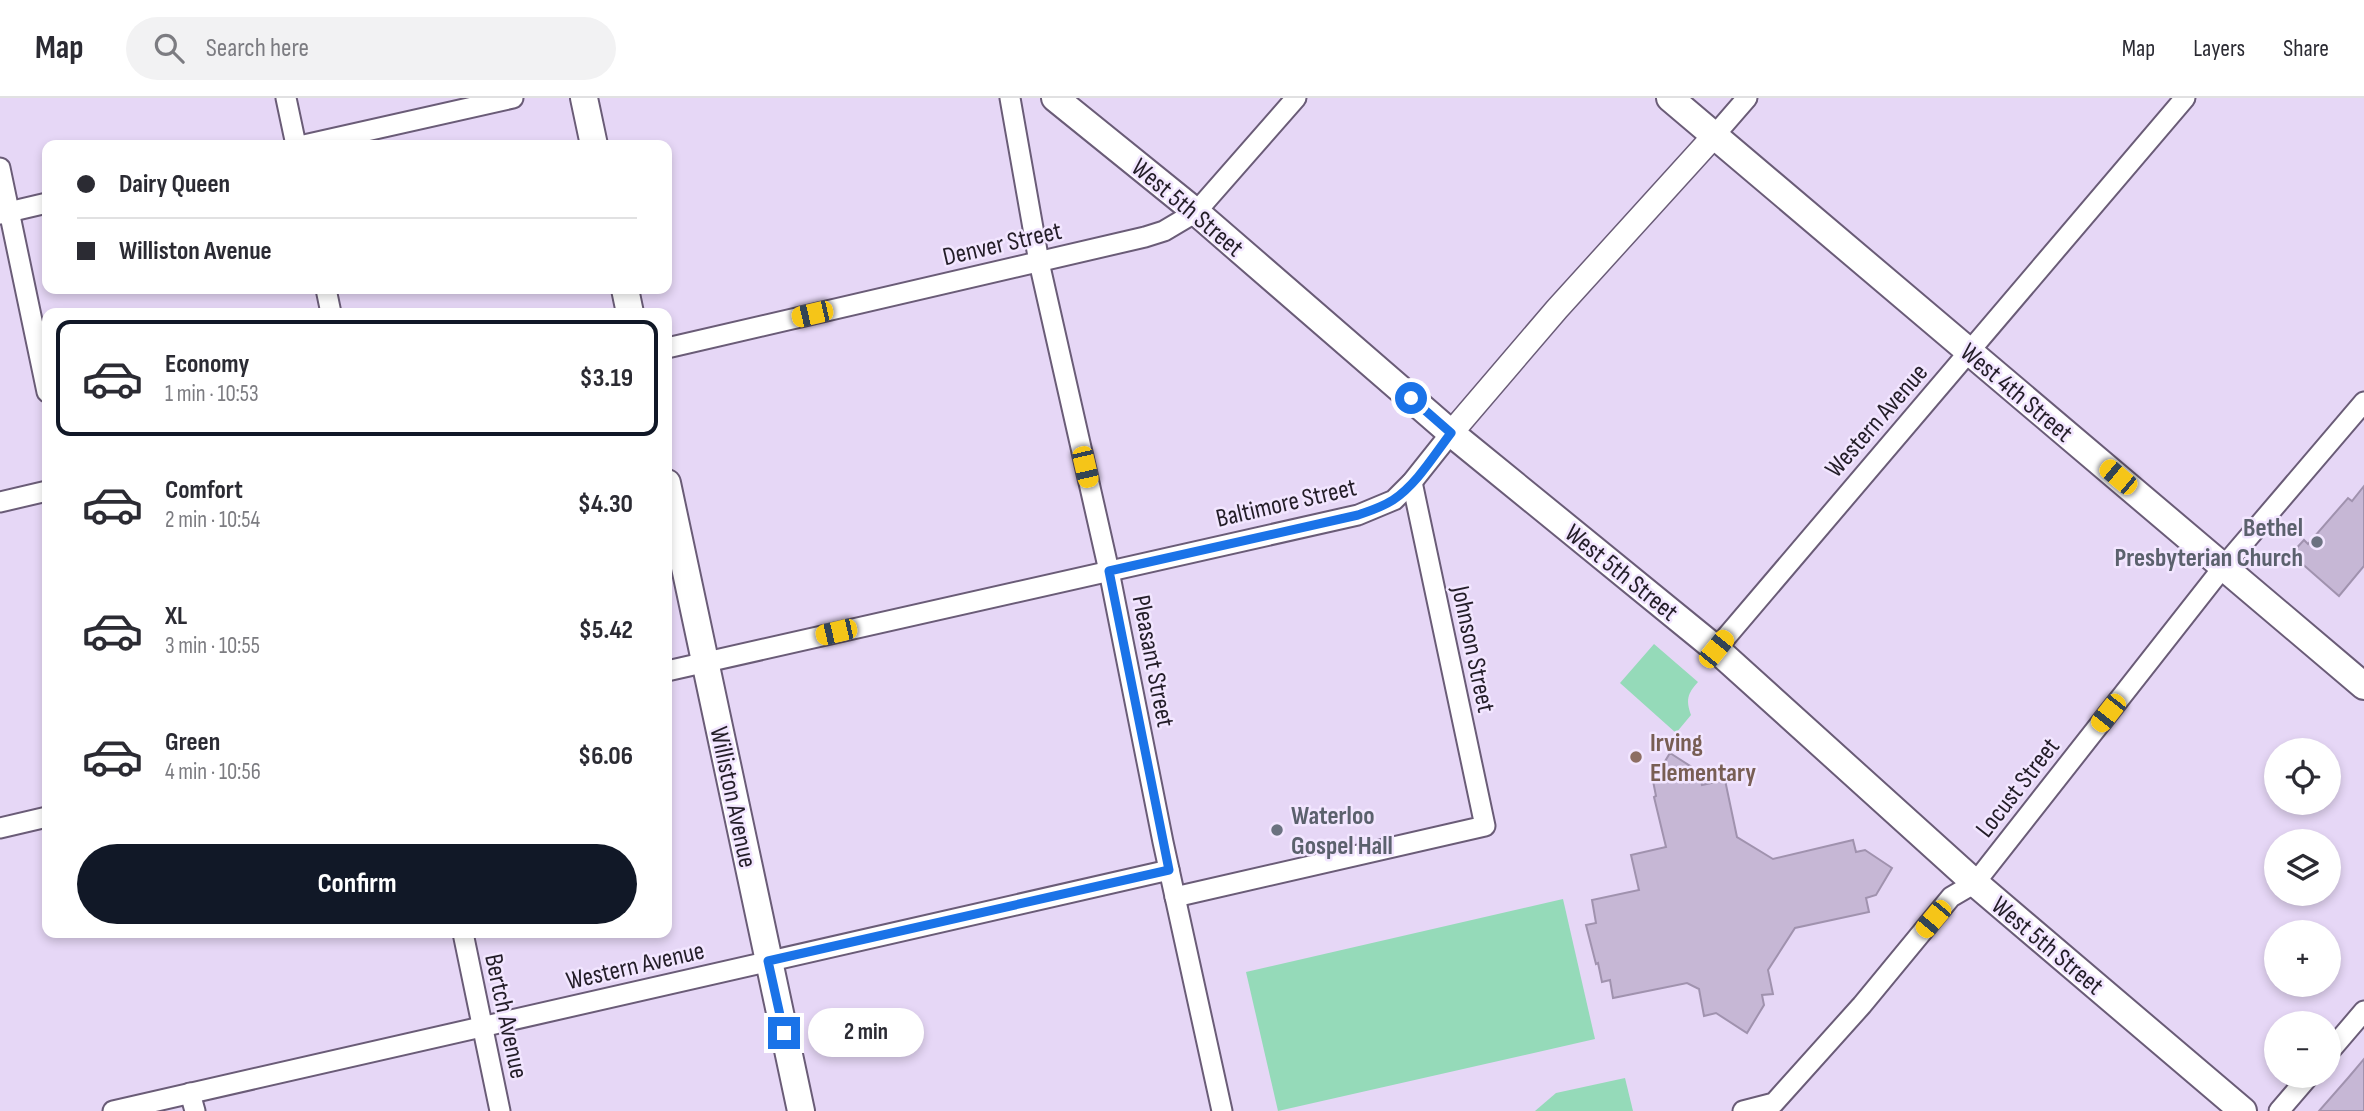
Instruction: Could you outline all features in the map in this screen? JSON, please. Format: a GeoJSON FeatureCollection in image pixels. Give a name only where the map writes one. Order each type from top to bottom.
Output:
{"type":"FeatureCollection","features":[{"type":"Feature","properties":{"kind":"main road"},"geometry":{"type":"LineString","coordinates":[[584,98],[593,140]]}},
{"type":"Feature","properties":{"kind":"main road","name":"West 5th Street"},"geometry":{"type":"LineString","coordinates":[[1055,98],[1196,212],[1451,433],[1716,649],[1975,883],[2243,1111]]}},
{"type":"Feature","properties":{"kind":"main road","name":"West 4th Street"},"geometry":{"type":"LineString","coordinates":[[1670,98],[2364,686]]}},
{"type":"Feature","properties":{"kind":"main road","name":"Williston Avenue"},"geometry":{"type":"LineString","coordinates":[[672,507],[801,1111]]}},
{"type":"Feature","properties":{"kind":"street"},"geometry":{"type":"LineString","coordinates":[[286,98],[295,140]]}},
{"type":"Feature","properties":{"kind":"street"},"geometry":{"type":"LineString","coordinates":[[326,140],[513,98]]}},
{"type":"Feature","properties":{"kind":"street","name":"Pleasant Street"},"geometry":{"type":"LineString","coordinates":[[1010,98],[1039,262],[1109,571],[1169,870],[1222,1111]]}},
{"type":"Feature","properties":{"kind":"street","name":"Denver Street"},"geometry":{"type":"LineString","coordinates":[[672,347],[1164,231],[1196,212],[1296,98]]}},
{"type":"Feature","properties":{"kind":"street","name":"Baltimore Street"},"geometry":{"type":"LineString","coordinates":[[672,670],[1358,515],[1378,508],[1394,499],[1412,482],[1557,309],[1747,98]]}},
{"type":"Feature","properties":{"kind":"street","name":"Western Avenue"},"geometry":{"type":"LineString","coordinates":[[1716,649],[2185,98]]}},
{"type":"Feature","properties":{"kind":"street"},"geometry":{"type":"LineString","coordinates":[[0,168],[5,212],[42,371]]}},
{"type":"Feature","properties":{"kind":"street"},"geometry":{"type":"LineString","coordinates":[[5,212],[42,204]]}},
{"type":"Feature","properties":{"kind":"street","name":"Locust Street"},"geometry":{"type":"LineString","coordinates":[[1742,1111],[1774,1102],[1862,1005],[1951,897],[1975,883],[2224,566],[2364,402]]}},
{"type":"Feature","properties":{"kind":"street","name":"Johnson Street"},"geometry":{"type":"LineString","coordinates":[[1175,897],[1485,826],[1412,482]]}},
{"type":"Feature","properties":{"kind":"street"},"geometry":{"type":"LineString","coordinates":[[0,502],[42,492]]}},
{"type":"Feature","properties":{"kind":"street"},"geometry":{"type":"LineString","coordinates":[[0,828],[42,818]]}},
{"type":"Feature","properties":{"kind":"street","name":"Western Avenue"},"geometry":{"type":"LineString","coordinates":[[113,1111],[192,1102],[483,1027],[1169,870]]}},
{"type":"Feature","properties":{"kind":"street","name":"Bertch Avenue"},"geometry":{"type":"LineString","coordinates":[[464,938],[500,1111]]}},
{"type":"Feature","properties":{"kind":"street"},"geometry":{"type":"LineString","coordinates":[[2341,1038],[2364,1011]]}},
{"type":"Feature","properties":{"kind":"street"},"geometry":{"type":"LineString","coordinates":[[2280,1111],[2299,1088]]}},
{"type":"Feature","properties":{"kind":"green space"},"geometry":{"type":"Polygon","coordinates":[[[1654,644],[1698,682],[1688,697],[1691,715],[1676,733],[1620,683],[1654,644]]]}},
{"type":"Feature","properties":{"kind":"green space"},"geometry":{"type":"Polygon","coordinates":[[[1563,899],[1595,1039],[1278,1111],[1246,972],[1563,899]]]}},
{"type":"Feature","properties":{"kind":"green space"},"geometry":{"type":"Polygon","coordinates":[[[1625,1078],[1633,1111],[1535,1111],[1556,1093],[1625,1078]]]}},
{"type":"Feature","properties":{"kind":"building"},"geometry":{"type":"Polygon","coordinates":[[[2364,486],[2364,566],[2339,596],[2291,554],[2304,540],[2308,544],[2348,498],[2352,501],[2364,486]]]}},
{"type":"Feature","properties":{"kind":"building","name":"Irving Elementary"},"geometry":{"type":"Polygon","coordinates":[[[1670,753],[1698,771],[1702,785],[1725,780],[1737,837],[1773,859],[1853,840],[1856,852],[1865,850],[1892,868],[1876,895],[1866,898],[1869,912],[1795,928],[1768,970],[1773,994],[1762,995],[1764,1005],[1747,1033],[1716,1013],[1704,1016],[1699,989],[1687,983],[1613,998],[1610,980],[1602,982],[1598,963],[1596,964],[1586,925],[1596,923],[1592,900],[1639,890],[1631,855],[1666,847],[1654,797],[1653,781],[1670,753]]]}},
{"type":"Feature","properties":{"kind":"building"},"geometry":{"type":"Polygon","coordinates":[[[2364,1059],[2364,1111],[2319,1111],[2341,1088],[2364,1059]]]}},
{"type":"Feature","properties":{"kind":"place","name":"Bethel Presbyterian Church"},"geometry":{"type":"Point","coordinates":[2317,542]}},
{"type":"Feature","properties":{"kind":"place","name":"Irving Elementary"},"geometry":{"type":"Point","coordinates":[1636,757]}},
{"type":"Feature","properties":{"kind":"place","name":"Waterloo Gospel Hall"},"geometry":{"type":"Point","coordinates":[1277,830]}},
{"type":"Feature","properties":{"kind":"route"},"geometry":{"type":"LineString","coordinates":[[784,1033],[768,961],[1169,870],[1109,571],[1358,515],[1394,499],[1412,482],[1451,433],[1411,398]]}}]}
